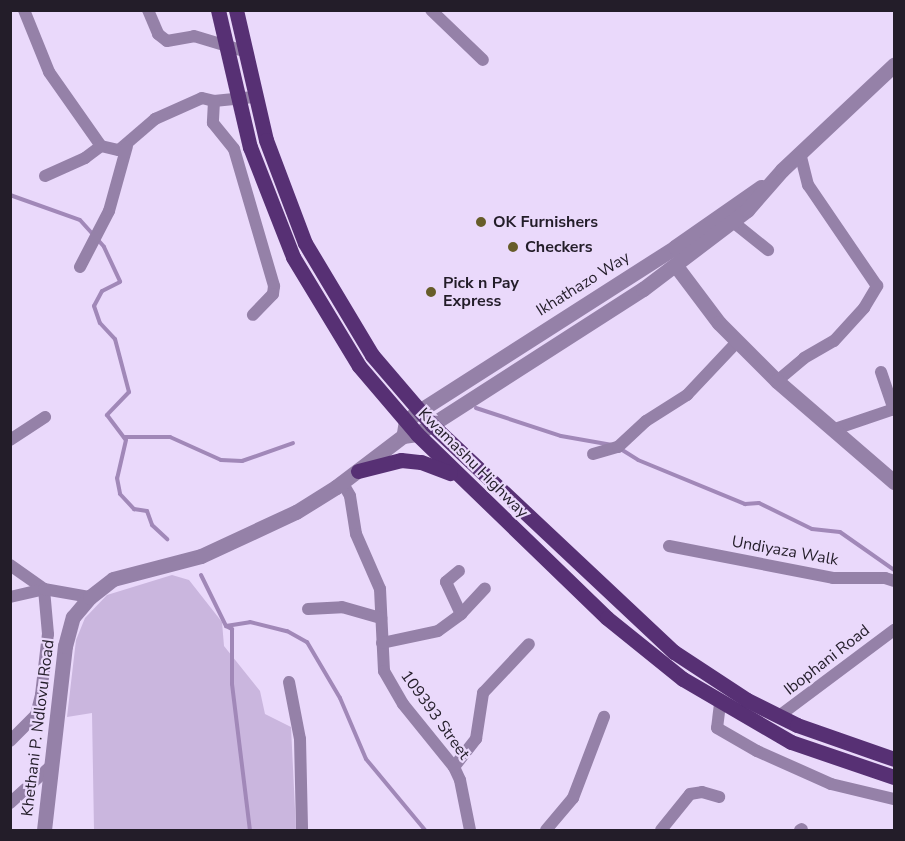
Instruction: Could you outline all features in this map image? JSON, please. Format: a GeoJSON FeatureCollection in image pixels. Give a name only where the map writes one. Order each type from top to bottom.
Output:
{"type":"FeatureCollection","features":[{"type":"Feature","properties":{"kind":"main road","name":"Kwamashu Highway"},"geometry":{"type":"LineString","coordinates":[[218,10],[238,99],[274,216],[305,282],[359,366],[409,431],[646,652],[720,704],[791,742],[894,777]]}},
{"type":"Feature","properties":{"kind":"main road","name":"Kwamashu Highway"},"geometry":{"type":"LineString","coordinates":[[236,10],[254,97],[277,175],[305,243],[366,346],[419,411],[639,623],[707,676],[779,716],[831,739],[894,759]]}},
{"type":"Feature","properties":{"kind":"main road"},"geometry":{"type":"LineString","coordinates":[[358,471],[401,460],[439,467],[460,479]]}},
{"type":"Feature","properties":{"kind":"street"},"geometry":{"type":"LineString","coordinates":[[24,10],[49,72],[101,146],[119,150],[127,146]]}},
{"type":"Feature","properties":{"kind":"street"},"geometry":{"type":"LineString","coordinates":[[148,10],[161,38],[176,41],[194,36],[244,51]]}},
{"type":"Feature","properties":{"kind":"street"},"geometry":{"type":"LineString","coordinates":[[431,10],[483,60]]}},
{"type":"Feature","properties":{"kind":"street","name":"Ikhathazo Way"},"geometry":{"type":"LineString","coordinates":[[409,431],[432,425],[676,266],[733,222],[800,153],[894,65]]}},
{"type":"Feature","properties":{"kind":"street"},"geometry":{"type":"LineString","coordinates":[[80,267],[98,235],[127,146],[141,129],[173,110],[202,98],[214,101],[254,97]]}},
{"type":"Feature","properties":{"kind":"street"},"geometry":{"type":"LineString","coordinates":[[214,101],[213,123],[234,149],[273,286],[273,294],[253,315]]}},
{"type":"Feature","properties":{"kind":"street"},"geometry":{"type":"LineString","coordinates":[[45,176],[85,158],[101,146]]}},
{"type":"Feature","properties":{"kind":"street"},"geometry":{"type":"LineString","coordinates":[[777,381],[804,358],[834,341],[876,290],[872,275],[808,185],[800,153]]}},
{"type":"Feature","properties":{"kind":"street","name":"Ikhathazo Way"},"geometry":{"type":"LineString","coordinates":[[409,431],[419,411],[675,247],[778,175]]}},
{"type":"Feature","properties":{"kind":"street"},"geometry":{"type":"LineString","coordinates":[[733,222],[768,250]]}},
{"type":"Feature","properties":{"kind":"street"},"geometry":{"type":"LineString","coordinates":[[676,266],[688,287],[737,342],[777,381],[894,482]]}},
{"type":"Feature","properties":{"kind":"street"},"geometry":{"type":"LineString","coordinates":[[593,454],[618,447],[646,421],[687,395],[737,342]]}},
{"type":"Feature","properties":{"kind":"street"},"geometry":{"type":"LineString","coordinates":[[835,429],[894,409],[881,372]]}},
{"type":"Feature","properties":{"kind":"street"},"geometry":{"type":"LineString","coordinates":[[10,440],[45,417]]}},
{"type":"Feature","properties":{"kind":"street","name":"Khethani P. Ndlovu Road"},"geometry":{"type":"LineString","coordinates":[[44,831],[68,630],[90,597],[113,579],[201,556],[267,528],[342,482],[409,431]]}},
{"type":"Feature","properties":{"kind":"street","name":"109393 Street"},"geometry":{"type":"LineString","coordinates":[[342,482],[350,496],[356,534],[380,589],[384,671],[394,691],[454,767],[462,789],[470,831]]}},
{"type":"Feature","properties":{"kind":"street","name":"Undiyaza Walk"},"geometry":{"type":"LineString","coordinates":[[669,546],[833,578],[885,578],[894,581]]}},
{"type":"Feature","properties":{"kind":"street"},"geometry":{"type":"LineString","coordinates":[[10,565],[44,589],[48,634],[41,695],[36,715],[10,741]]}},
{"type":"Feature","properties":{"kind":"street"},"geometry":{"type":"LineString","coordinates":[[459,571],[446,582],[461,614]]}},
{"type":"Feature","properties":{"kind":"street"},"geometry":{"type":"LineString","coordinates":[[382,643],[438,631],[461,614],[485,588]]}},
{"type":"Feature","properties":{"kind":"street"},"geometry":{"type":"LineString","coordinates":[[10,597],[44,589],[90,597]]}},
{"type":"Feature","properties":{"kind":"street"},"geometry":{"type":"LineString","coordinates":[[308,609],[342,607],[381,618]]}},
{"type":"Feature","properties":{"kind":"street","name":"Ibophani Road"},"geometry":{"type":"LineString","coordinates":[[779,716],[894,630]]}},
{"type":"Feature","properties":{"kind":"street"},"geometry":{"type":"LineString","coordinates":[[454,767],[476,739],[483,693],[529,644]]}},
{"type":"Feature","properties":{"kind":"street"},"geometry":{"type":"LineString","coordinates":[[289,682],[300,739],[302,831]]}},
{"type":"Feature","properties":{"kind":"street"},"geometry":{"type":"LineString","coordinates":[[720,704],[717,728],[758,752],[831,784],[894,799]]}},
{"type":"Feature","properties":{"kind":"street"},"geometry":{"type":"LineString","coordinates":[[546,831],[573,798],[604,717]]}},
{"type":"Feature","properties":{"kind":"street"},"geometry":{"type":"LineString","coordinates":[[10,803],[51,766]]}},
{"type":"Feature","properties":{"kind":"street"},"geometry":{"type":"LineString","coordinates":[[662,831],[690,794],[702,792],[719,797]]}},
{"type":"Feature","properties":{"kind":"shaded area"},"geometry":{"type":"Polygon","coordinates":[[[172,575],[189,580],[222,622],[224,646],[260,691],[265,714],[291,727],[296,830],[94,830],[92,713],[67,717],[76,640],[85,618],[107,595],[172,575]]]}},
{"type":"Feature","properties":{"kind":"waterway"},"geometry":{"type":"LineString","coordinates":[[10,195],[80,220],[104,247],[120,282],[102,291],[94,306],[100,323],[115,339],[129,392],[107,415],[126,440],[117,478],[120,494],[134,509],[147,511],[152,525],[167,539]]}},
{"type":"Feature","properties":{"kind":"waterway"},"geometry":{"type":"LineString","coordinates":[[476,408],[561,436],[612,445]]}},
{"type":"Feature","properties":{"kind":"waterway"},"geometry":{"type":"LineString","coordinates":[[124,437],[170,437],[221,460],[242,461],[293,443]]}},
{"type":"Feature","properties":{"kind":"waterway"},"geometry":{"type":"LineString","coordinates":[[619,448],[638,460],[745,504],[759,503],[812,529],[840,532],[894,570]]}},
{"type":"Feature","properties":{"kind":"waterway"},"geometry":{"type":"LineString","coordinates":[[201,575],[226,626],[250,622],[287,631],[307,642],[340,698],[366,759],[425,830]]}},
{"type":"Feature","properties":{"kind":"waterway"},"geometry":{"type":"LineString","coordinates":[[226,626],[232,629],[232,684],[250,830]]}},
{"type":"Feature","properties":{"kind":"place","name":"OK Furnishers"},"geometry":{"type":"Point","coordinates":[481,222]}},
{"type":"Feature","properties":{"kind":"place","name":"Checkers"},"geometry":{"type":"Point","coordinates":[513,247]}},
{"type":"Feature","properties":{"kind":"place","name":"Pick n Pay Express"},"geometry":{"type":"Point","coordinates":[431,292]}}]}
